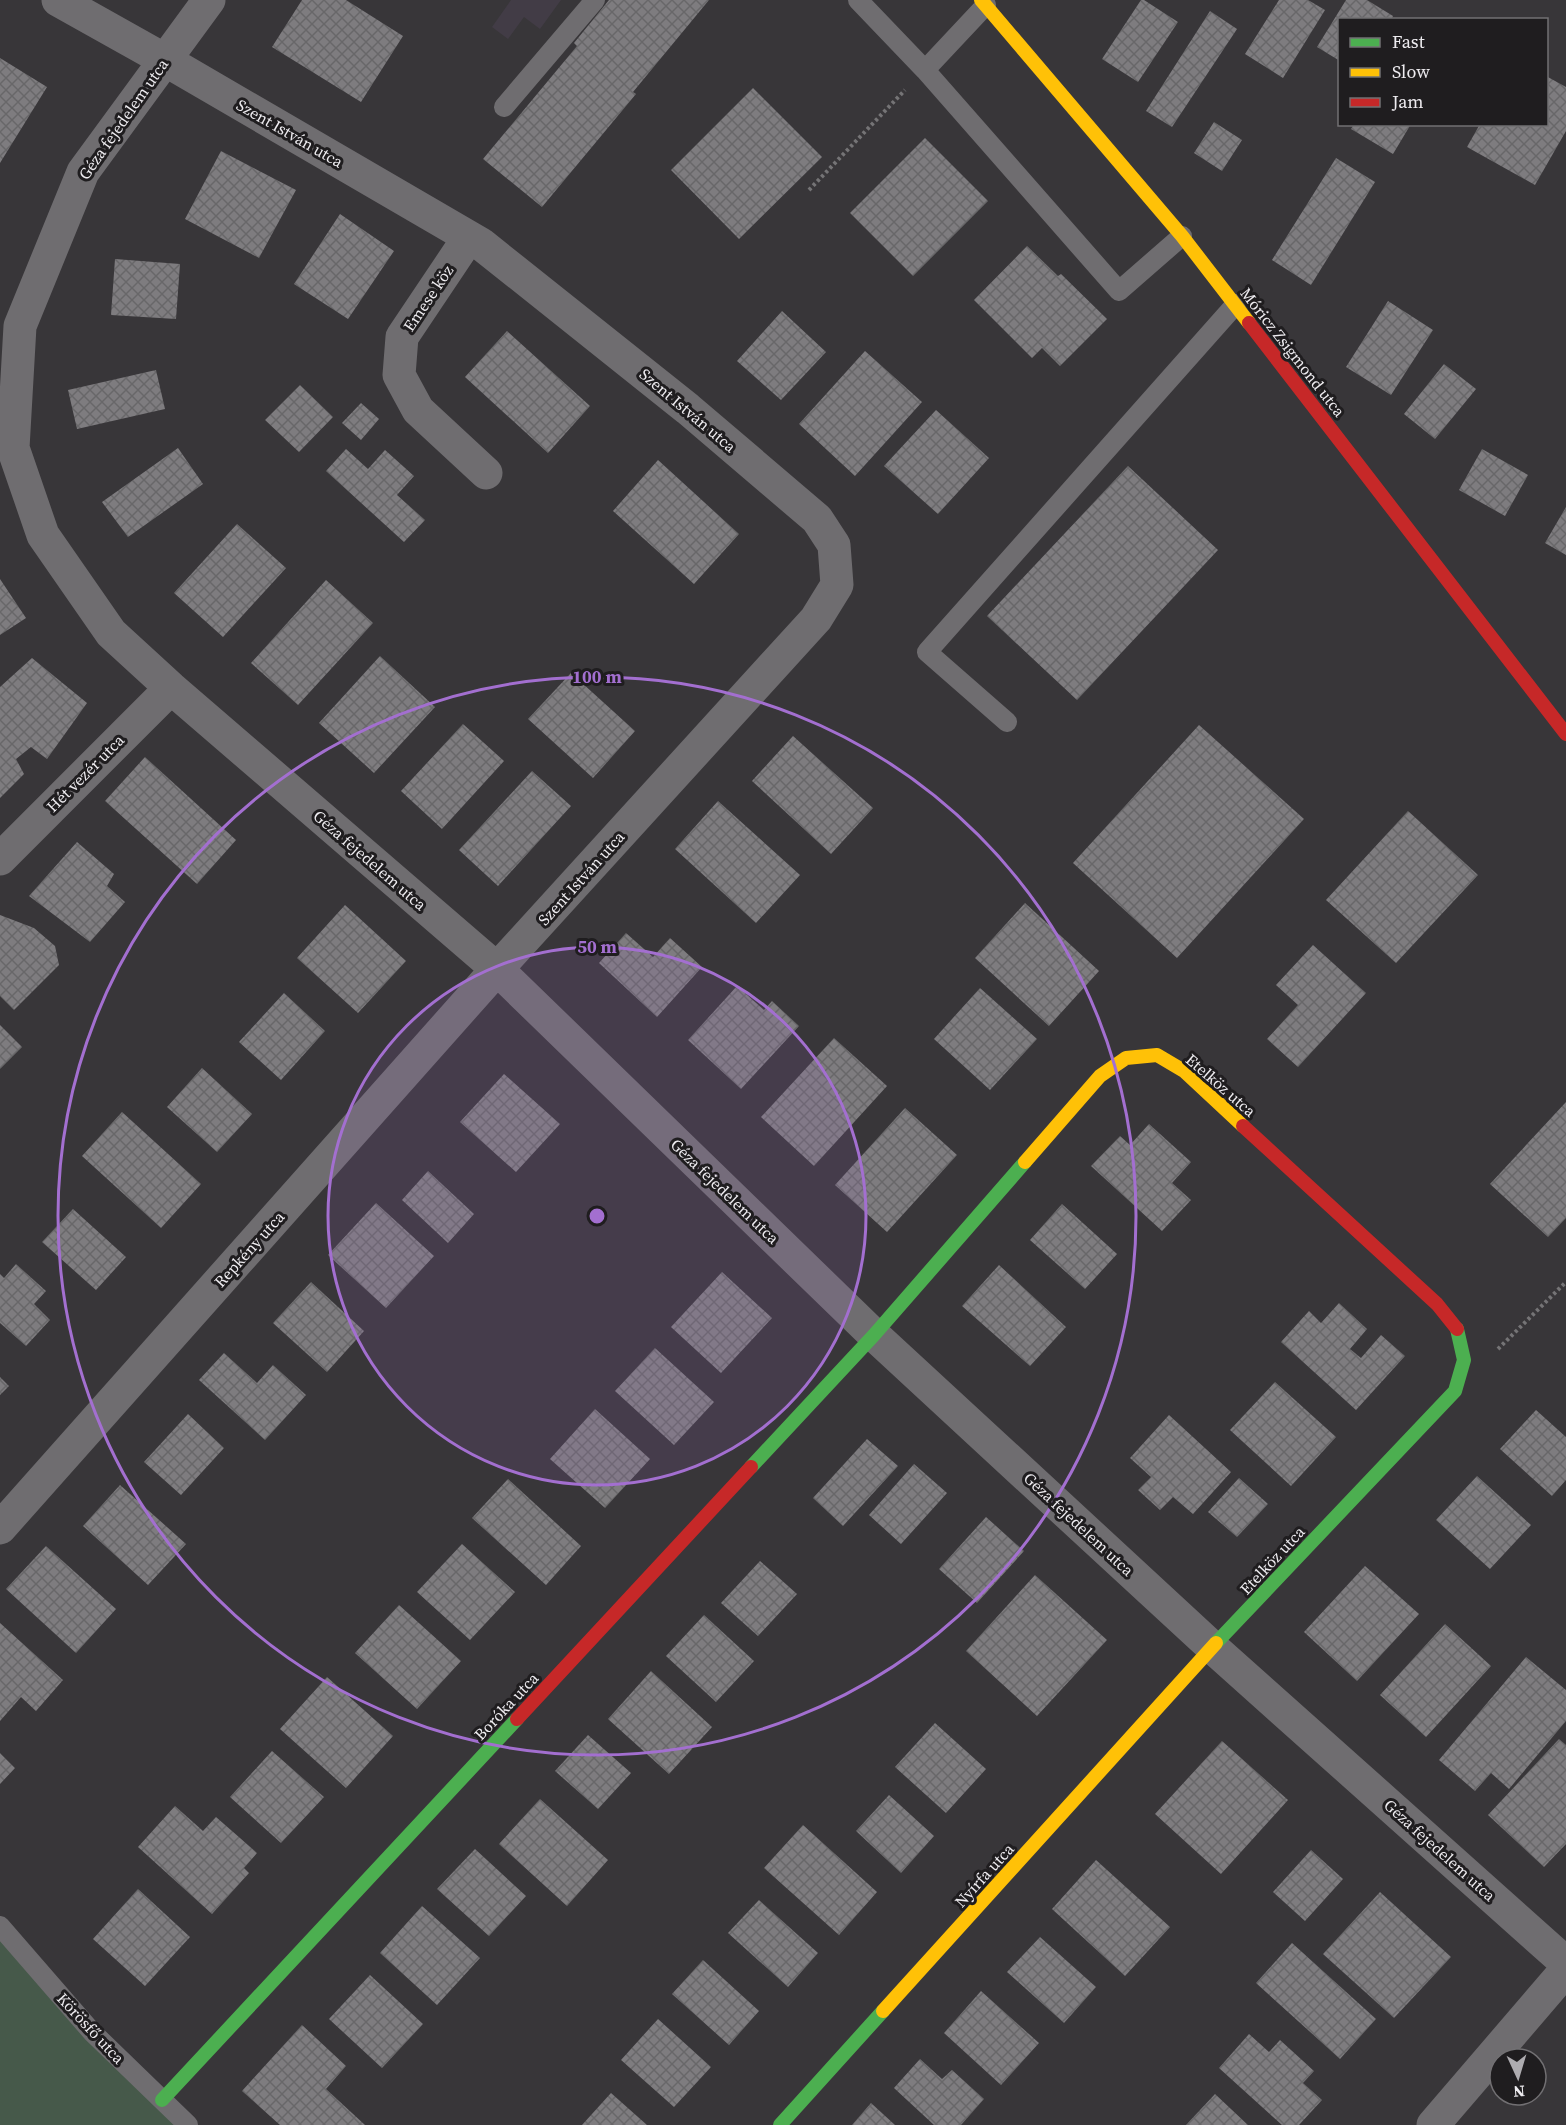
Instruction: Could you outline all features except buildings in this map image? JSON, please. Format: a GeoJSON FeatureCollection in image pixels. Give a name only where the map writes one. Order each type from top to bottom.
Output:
{"type":"FeatureCollection","features":[{"type":"Feature","properties":{"kind":"street","name":"Szent István utca"},"geometry":{"type":"LineString","coordinates":[[58,0],[165,60],[490,251],[688,409],[817,519],[834,545],[837,585],[816,619],[497,969]]}},
{"type":"Feature","properties":{"kind":"street","name":"Géza fejedelem utca"},"geometry":{"type":"LineString","coordinates":[[208,0],[82,172],[20,326],[9,344],[13,448],[42,535],[111,633],[171,688],[497,969],[874,1335],[1212,1647],[1566,1963]]}},
{"type":"Feature","properties":{"kind":"street","name":"Móricz Zsigmond utca"},"geometry":{"type":"LineString","coordinates":[[984,3],[1182,236],[1566,734]]}},
{"type":"Feature","properties":{"kind":"street","name":"Emese köz"},"geometry":{"type":"LineString","coordinates":[[469,237],[402,337],[399,375],[418,410],[486,472]]}},
{"type":"Feature","properties":{"kind":"street","name":"Hét vezér utca"},"geometry":{"type":"LineString","coordinates":[[0,859],[171,688]]}},
{"type":"Feature","properties":{"kind":"street","name":"Repkény utca"},"geometry":{"type":"LineString","coordinates":[[0,1528],[497,969]]}},
{"type":"Feature","properties":{"kind":"street","name":"Etelköz utca"},"geometry":{"type":"LineString","coordinates":[[874,1335],[1100,1076],[1126,1058],[1157,1055],[1184,1071],[1437,1304],[1457,1329],[1464,1360],[1455,1391],[1212,1647]]}},
{"type":"Feature","properties":{"kind":"street","name":"Boróka utca"},"geometry":{"type":"LineString","coordinates":[[162,2100],[874,1335]]}},
{"type":"Feature","properties":{"kind":"street","name":"Nyírfa utca"},"geometry":{"type":"LineString","coordinates":[[780,2125],[1212,1647]]}},
{"type":"Feature","properties":{"kind":"street"},"geometry":{"type":"LineString","coordinates":[[1433,2125],[1566,1970]]}},
{"type":"Feature","properties":{"kind":"lane"},"geometry":{"type":"LineString","coordinates":[[504,107],[595,0]]}},
{"type":"Feature","properties":{"kind":"lane"},"geometry":{"type":"LineString","coordinates":[[858,0],[925,70],[1119,291],[1182,236]]}},
{"type":"Feature","properties":{"kind":"lane"},"geometry":{"type":"LineString","coordinates":[[925,70],[984,3]]}},
{"type":"Feature","properties":{"kind":"lane"},"geometry":{"type":"LineString","coordinates":[[1007,722],[927,652],[1236,304]]}},
{"type":"Feature","properties":{"kind":"lane","name":"Körösfő utca"},"geometry":{"type":"LineString","coordinates":[[0,1926],[92,2032],[188,2125]]}},
{"type":"Feature","properties":{"kind":"path"},"geometry":{"type":"LineString","coordinates":[[809,190],[925,70]]}},
{"type":"Feature","properties":{"kind":"path"},"geometry":{"type":"LineString","coordinates":[[1455,1391],[1566,1282]]}},
{"type":"Feature","properties":{"kind":"shaded area"},"geometry":{"type":"Polygon","coordinates":[[[511,0],[561,0],[540,29],[524,17],[508,39],[492,27],[511,0]]]}},
{"type":"Feature","properties":{"kind":"green space"},"geometry":{"type":"Polygon","coordinates":[[[0,1926],[188,2125],[0,2125],[0,1926]]]}},
{"type":"Feature","properties":{"kind":"traffic: fast"},"geometry":{"type":"LineString","coordinates":[[751,1467],[874,1335],[1025,1162]]}},
{"type":"Feature","properties":{"kind":"traffic: fast"},"geometry":{"type":"LineString","coordinates":[[1216,1643],[1455,1391],[1464,1360],[1457,1329]]}},
{"type":"Feature","properties":{"kind":"traffic: fast"},"geometry":{"type":"LineString","coordinates":[[162,2100],[517,1719]]}},
{"type":"Feature","properties":{"kind":"traffic: fast"},"geometry":{"type":"LineString","coordinates":[[780,2125],[883,2011]]}},
{"type":"Feature","properties":{"kind":"traffic: slow"},"geometry":{"type":"LineString","coordinates":[[981,0],[1182,236],[1249,323]]}},
{"type":"Feature","properties":{"kind":"traffic: slow"},"geometry":{"type":"LineString","coordinates":[[1025,1162],[1100,1076],[1126,1058],[1157,1055],[1184,1071],[1243,1126]]}},
{"type":"Feature","properties":{"kind":"traffic: slow"},"geometry":{"type":"LineString","coordinates":[[883,2011],[1216,1643]]}},
{"type":"Feature","properties":{"kind":"traffic: jam"},"geometry":{"type":"LineString","coordinates":[[1249,323],[1566,734]]}},
{"type":"Feature","properties":{"kind":"traffic: jam"},"geometry":{"type":"LineString","coordinates":[[1243,1126],[1437,1304],[1457,1329]]}},
{"type":"Feature","properties":{"kind":"traffic: jam"},"geometry":{"type":"LineString","coordinates":[[517,1719],[751,1467]]}}]}
